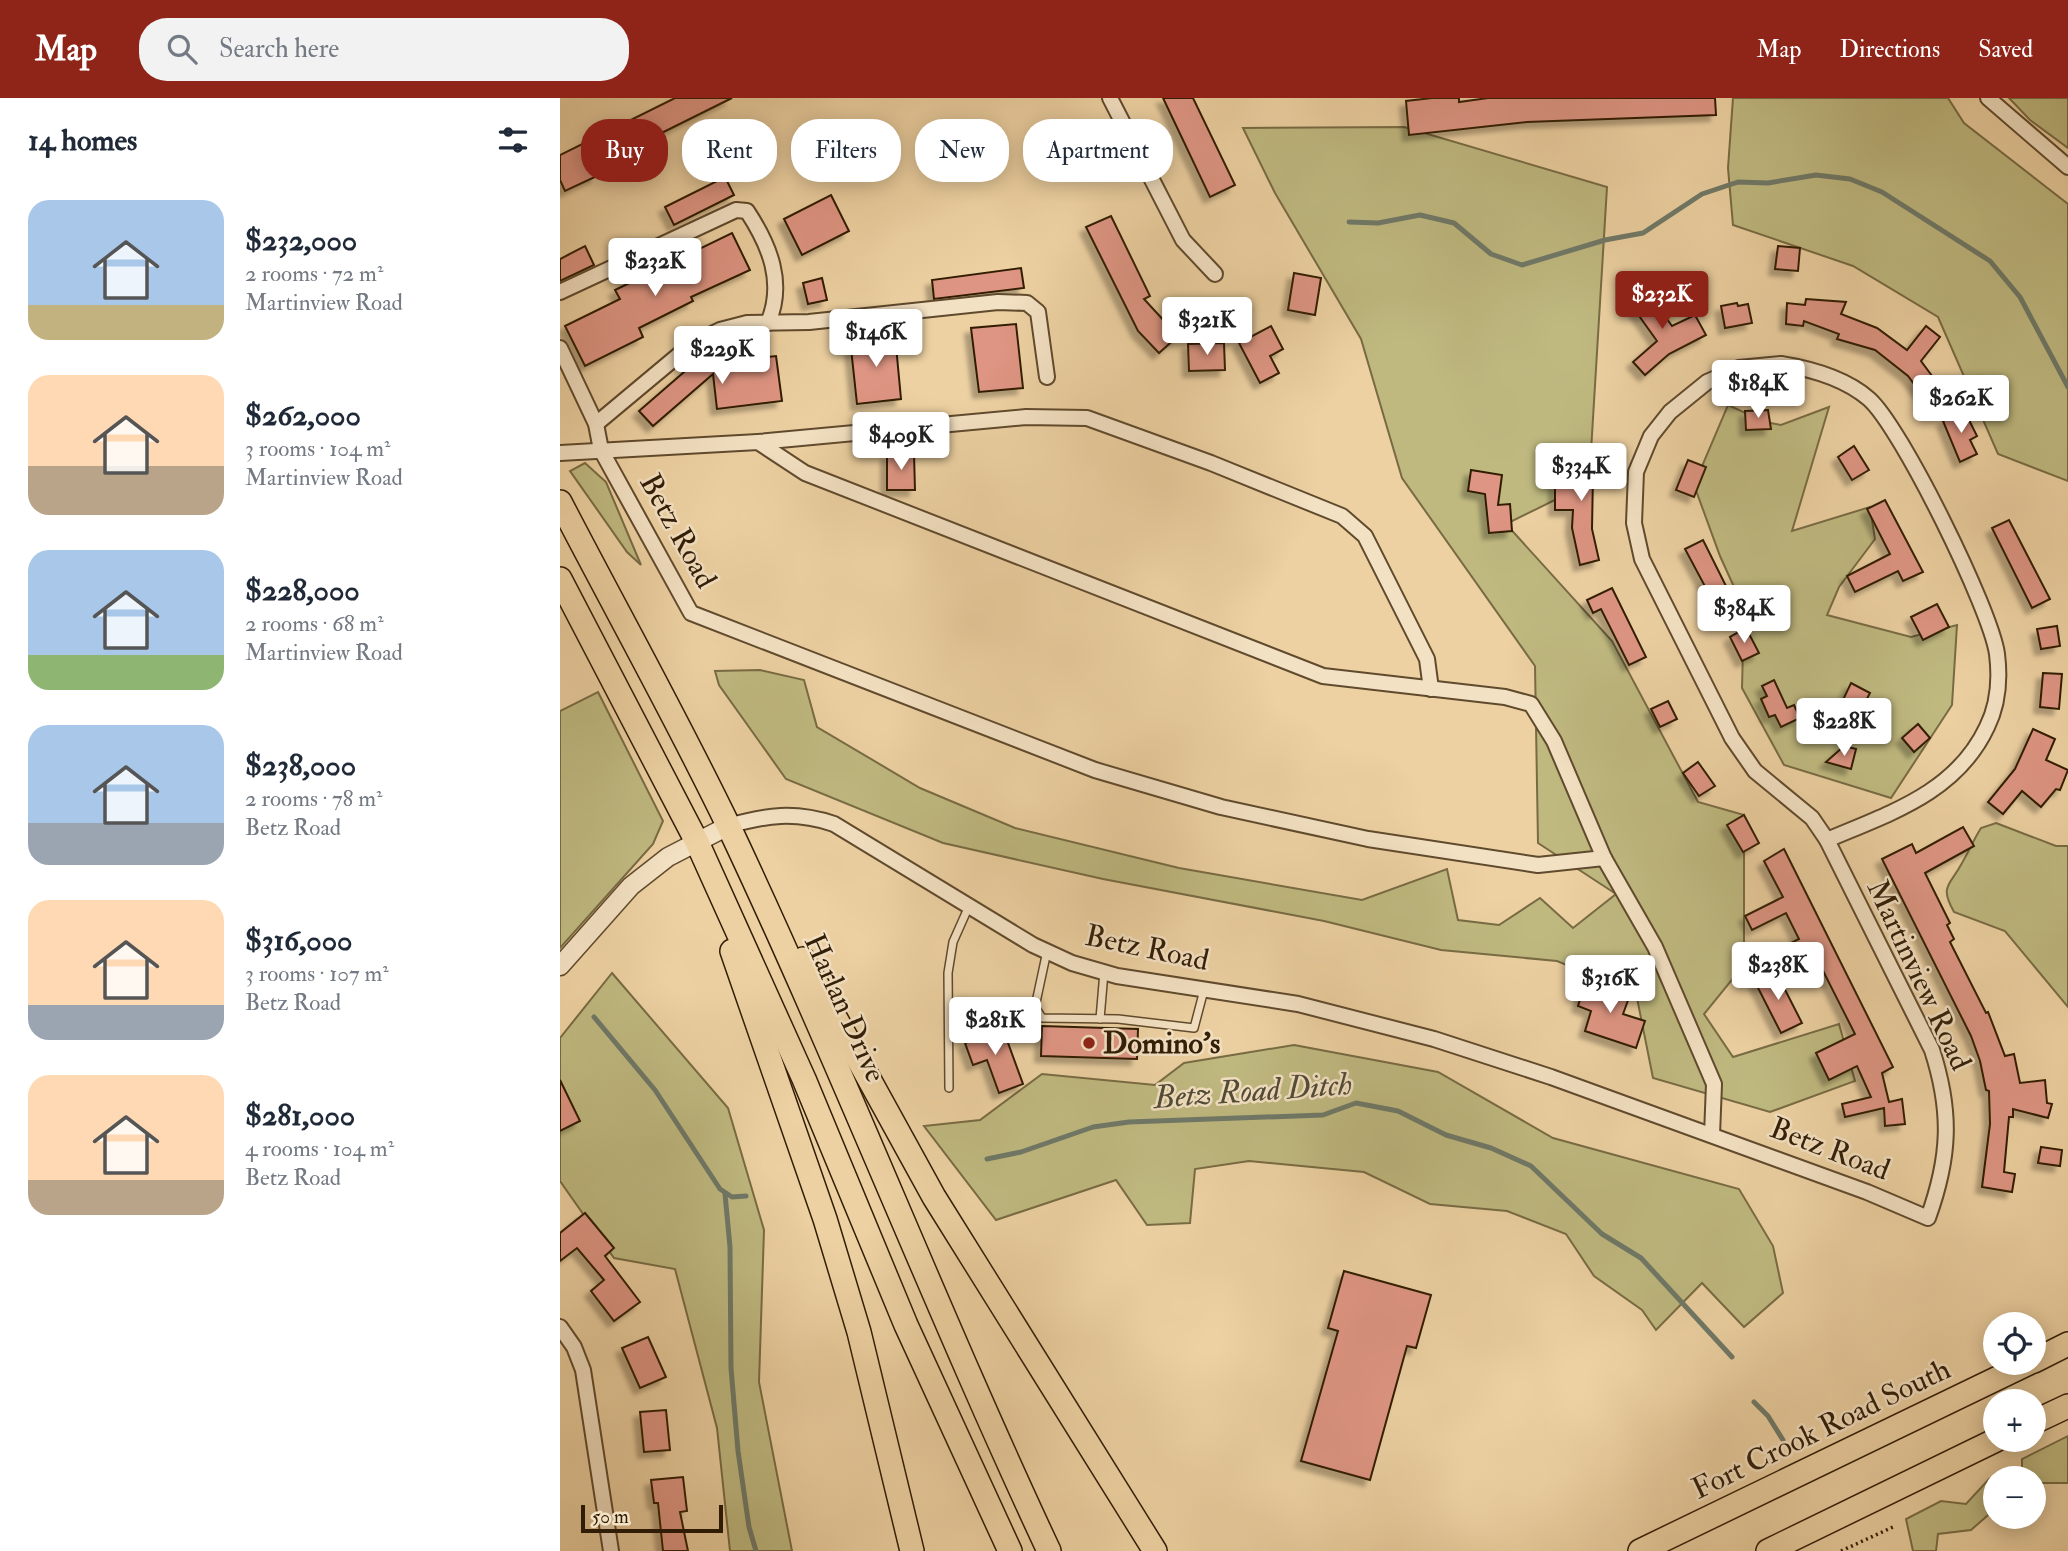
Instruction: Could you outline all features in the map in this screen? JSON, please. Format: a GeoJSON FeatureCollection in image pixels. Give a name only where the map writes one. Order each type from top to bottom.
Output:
{"type":"FeatureCollection","features":[{"type":"Feature","properties":{"kind":"main road","name":"Harlan Drive"},"geometry":{"type":"LineString","coordinates":[[560,502],[728,826],[856,1107],[919,1264],[1049,1551]]}},
{"type":"Feature","properties":{"kind":"main road"},"geometry":{"type":"LineString","coordinates":[[560,579],[697,842],[804,1079],[906,1325],[1010,1551]]}},
{"type":"Feature","properties":{"kind":"main road"},"geometry":{"type":"LineString","coordinates":[[728,826],[934,1197],[1155,1551]]}},
{"type":"Feature","properties":{"kind":"main road"},"geometry":{"type":"LineString","coordinates":[[697,842],[736,964],[825,1219],[859,1332],[912,1551]]}},
{"type":"Feature","properties":{"kind":"main road","name":"Fort Crook Road South"},"geometry":{"type":"LineString","coordinates":[[2046,1355],[2068,1344]]}},
{"type":"Feature","properties":{"kind":"main road","name":"Fort Crook Road South"},"geometry":{"type":"LineString","coordinates":[[1640,1551],[2004,1375]]}},
{"type":"Feature","properties":{"kind":"main road"},"geometry":{"type":"LineString","coordinates":[[2046,1416],[2068,1406]]}},
{"type":"Feature","properties":{"kind":"main road"},"geometry":{"type":"LineString","coordinates":[[1768,1551],[1983,1446]]}},
{"type":"Feature","properties":{"kind":"street"},"geometry":{"type":"LineString","coordinates":[[1110,98],[1183,240],[1216,274]]}},
{"type":"Feature","properties":{"kind":"street"},"geometry":{"type":"LineString","coordinates":[[1988,98],[2068,167]]}},
{"type":"Feature","properties":{"kind":"street"},"geometry":{"type":"LineString","coordinates":[[560,292],[736,210],[747,211],[764,237],[775,270],[775,307],[768,323]]}},
{"type":"Feature","properties":{"kind":"street"},"geometry":{"type":"LineString","coordinates":[[596,424],[692,344],[720,330],[747,323],[809,322],[998,302],[1027,303],[1038,312],[1046,377]]}},
{"type":"Feature","properties":{"kind":"street"},"geometry":{"type":"LineString","coordinates":[[560,348],[596,424],[601,450]]}},
{"type":"Feature","properties":{"kind":"street","name":"Martinview Road"},"geometry":{"type":"LineString","coordinates":[[1827,840],[1944,784],[1971,755],[1988,726],[1997,696],[1997,654],[1988,616],[1949,536],[1894,430],[1869,399],[1832,377],[1810,369],[1782,364],[1739,368],[1707,382],[1670,412],[1651,436],[1636,472],[1634,523],[1642,559],[1732,738],[1755,771],[1812,818],[1827,840],[1932,1050],[1943,1085],[1946,1148],[1938,1188],[1928,1218]]}},
{"type":"Feature","properties":{"kind":"street","name":"Betz Road"},"geometry":{"type":"LineString","coordinates":[[560,453],[758,442],[1026,417],[1087,418],[1211,463],[1342,516],[1365,536],[1427,659],[1431,690]]}},
{"type":"Feature","properties":{"kind":"street"},"geometry":{"type":"LineString","coordinates":[[758,442],[805,473],[1323,676],[1506,698],[1531,704],[1554,741],[1604,858],[1655,947],[1714,1084],[1712,1135]]}},
{"type":"Feature","properties":{"kind":"street","name":"Betz Road"},"geometry":{"type":"LineString","coordinates":[[601,450],[691,613],[1095,770],[1221,807],[1368,839],[1538,865],[1604,858]]}},
{"type":"Feature","properties":{"kind":"street","name":"Betz Road"},"geometry":{"type":"LineString","coordinates":[[560,966],[631,886],[668,857],[728,826],[759,817],[788,813],[821,819],[874,846],[1047,951],[1104,972],[1298,1004],[1434,1039],[1551,1077],[1712,1135],[1867,1192],[1928,1218]]}},
{"type":"Feature","properties":{"kind":"street"},"geometry":{"type":"LineString","coordinates":[[560,1327],[574,1347],[583,1370],[611,1551]]}},
{"type":"Feature","properties":{"kind":"lane"},"geometry":{"type":"LineString","coordinates":[[949,1088],[948,973],[953,942],[970,905]]}},
{"type":"Feature","properties":{"kind":"lane"},"geometry":{"type":"LineString","coordinates":[[1047,951],[1035,1007],[1042,1018],[1100,1019],[1194,1028],[1205,989]]}},
{"type":"Feature","properties":{"kind":"lane"},"geometry":{"type":"LineString","coordinates":[[1100,1019],[1104,972]]}},
{"type":"Feature","properties":{"kind":"path"},"geometry":{"type":"LineString","coordinates":[[1841,1551],[1893,1527]]}},
{"type":"Feature","properties":{"kind":"shaded area"},"geometry":{"type":"Polygon","coordinates":[[[1733,98],[1948,98],[1964,123],[2068,204],[2068,481],[1998,454],[1938,317],[1853,266],[1733,225],[1728,168],[1733,98]]]}},
{"type":"Feature","properties":{"kind":"shaded area"},"geometry":{"type":"Polygon","coordinates":[[[2009,98],[2068,98],[2068,148],[2030,120],[2009,98]]]}},
{"type":"Feature","properties":{"kind":"shaded area"},"geometry":{"type":"Polygon","coordinates":[[[1404,127],[1607,187],[1590,468],[1555,500],[1506,524],[1612,641],[1698,802],[1744,815],[1744,965],[1704,1014],[1733,1057],[1839,1024],[1855,1081],[1770,1112],[1653,1078],[1636,993],[1557,961],[1441,950],[1324,921],[1103,879],[943,843],[786,779],[719,685],[715,671],[760,670],[804,680],[817,727],[920,788],[1015,828],[1179,868],[1362,900],[1447,869],[1458,920],[1499,925],[1540,898],[1573,928],[1616,894],[1538,843],[1535,666],[1402,478],[1361,339],[1275,193],[1243,128],[1404,127]]]}},
{"type":"Feature","properties":{"kind":"shaded area"},"geometry":{"type":"Polygon","coordinates":[[[1728,405],[1765,422],[1781,425],[1829,407],[1792,531],[1870,507],[1875,539],[1839,587],[1827,615],[1911,637],[1957,625],[1952,705],[1891,798],[1784,765],[1742,688],[1744,609],[1720,556],[1694,485],[1728,405]]]}},
{"type":"Feature","properties":{"kind":"shaded area"},"geometry":{"type":"Polygon","coordinates":[[[585,463],[606,482],[641,565],[627,552],[570,471],[585,463]]]}},
{"type":"Feature","properties":{"kind":"shaded area"},"geometry":{"type":"Polygon","coordinates":[[[598,692],[663,821],[653,844],[560,948],[560,711],[598,692]]]}},
{"type":"Feature","properties":{"kind":"shaded area"},"geometry":{"type":"Polygon","coordinates":[[[1996,823],[2056,846],[2068,846],[2068,1007],[2005,931],[1954,912],[1947,896],[1948,886],[1978,832],[1981,828],[1996,823]]]}},
{"type":"Feature","properties":{"kind":"shaded area"},"geometry":{"type":"Polygon","coordinates":[[[612,973],[728,1108],[764,1230],[759,1382],[792,1551],[730,1551],[717,1428],[675,1269],[614,1258],[560,1181],[560,1038],[612,973]]]}},
{"type":"Feature","properties":{"kind":"shaded area"},"geometry":{"type":"Polygon","coordinates":[[[1294,1045],[1438,1072],[1553,1138],[1739,1189],[1773,1246],[1783,1293],[1744,1327],[1702,1283],[1656,1330],[1642,1310],[1594,1276],[1566,1234],[1507,1211],[1430,1204],[1364,1172],[1249,1161],[1195,1169],[1190,1223],[1147,1225],[1116,1180],[996,1220],[924,1126],[980,1120],[1042,1074],[1155,1085],[1184,1063],[1294,1045]]]}},
{"type":"Feature","properties":{"kind":"shaded area"},"geometry":{"type":"Polygon","coordinates":[[[2068,1436],[2068,1483],[2046,1483],[2046,1466],[2022,1466],[2022,1459],[2036,1452],[2046,1452],[2046,1447],[2068,1436]]]}},
{"type":"Feature","properties":{"kind":"shaded area"},"geometry":{"type":"Polygon","coordinates":[[[1983,1486],[1983,1520],[1971,1530],[1938,1534],[1936,1551],[1913,1551],[1906,1519],[1941,1501],[1966,1504],[1983,1486]]]}},
{"type":"Feature","properties":{"kind":"building"},"geometry":{"type":"Polygon","coordinates":[[[675,98],[732,98],[690,119],[682,119],[682,123],[668,130],[668,119],[633,119],[675,98]]]}},
{"type":"Feature","properties":{"kind":"building"},"geometry":{"type":"Polygon","coordinates":[[[1163,98],[1193,98],[1235,185],[1210,197],[1163,98]]]}},
{"type":"Feature","properties":{"kind":"building"},"geometry":{"type":"Polygon","coordinates":[[[1459,98],[1459,102],[1488,98],[1715,98],[1716,115],[1527,122],[1409,135],[1406,101],[1459,98]]]}},
{"type":"Feature","properties":{"kind":"building"},"geometry":{"type":"Polygon","coordinates":[[[581,145],[581,182],[584,182],[565,191],[560,180],[560,155],[581,145]]]}},
{"type":"Feature","properties":{"kind":"building"},"geometry":{"type":"Polygon","coordinates":[[[715,182],[728,182],[734,195],[674,225],[665,207],[715,182]]]}},
{"type":"Feature","properties":{"kind":"building"},"geometry":{"type":"Polygon","coordinates":[[[831,195],[849,231],[802,255],[784,219],[831,195]]]}},
{"type":"Feature","properties":{"kind":"building"},"geometry":{"type":"Polygon","coordinates":[[[1111,216],[1150,296],[1144,299],[1178,336],[1159,353],[1138,331],[1086,227],[1111,216]]]}},
{"type":"Feature","properties":{"kind":"building"},"geometry":{"type":"Polygon","coordinates":[[[732,233],[750,270],[691,297],[693,301],[639,328],[643,337],[585,366],[565,326],[620,299],[615,290],[732,233]]]}},
{"type":"Feature","properties":{"kind":"building"},"geometry":{"type":"Polygon","coordinates":[[[585,246],[594,265],[560,281],[560,259],[585,246]]]}},
{"type":"Feature","properties":{"kind":"building"},"geometry":{"type":"Polygon","coordinates":[[[1778,246],[1800,248],[1798,271],[1775,269],[1778,246]]]}},
{"type":"Feature","properties":{"kind":"building"},"geometry":{"type":"Polygon","coordinates":[[[1021,268],[1024,288],[934,299],[932,280],[1021,268]]]}},
{"type":"Feature","properties":{"kind":"building"},"geometry":{"type":"Polygon","coordinates":[[[1294,273],[1321,278],[1315,315],[1288,310],[1294,273]]]}},
{"type":"Feature","properties":{"kind":"building"},"geometry":{"type":"Polygon","coordinates":[[[822,278],[827,300],[808,304],[803,283],[822,278]]]}},
{"type":"Feature","properties":{"kind":"building"},"geometry":{"type":"Polygon","coordinates":[[[1644,287],[1672,326],[1695,315],[1706,335],[1669,354],[1645,375],[1633,362],[1657,341],[1627,299],[1644,287]]]}},
{"type":"Feature","properties":{"kind":"building"},"geometry":{"type":"Polygon","coordinates":[[[1806,299],[1846,302],[1841,314],[1877,328],[1907,350],[1926,326],[1940,337],[1921,361],[1941,388],[1941,394],[1928,403],[1908,376],[1875,350],[1837,339],[1839,334],[1804,321],[1803,326],[1786,324],[1787,303],[1805,305],[1806,299]]]}},
{"type":"Feature","properties":{"kind":"building"},"geometry":{"type":"Polygon","coordinates":[[[1737,303],[1738,306],[1748,304],[1752,323],[1725,328],[1721,306],[1737,303]]]}},
{"type":"Feature","properties":{"kind":"building"},"geometry":{"type":"Polygon","coordinates":[[[1016,324],[1023,388],[979,392],[971,328],[1016,324]]]}},
{"type":"Feature","properties":{"kind":"building"},"geometry":{"type":"Polygon","coordinates":[[[1271,326],[1283,349],[1270,356],[1279,373],[1260,383],[1239,343],[1271,326]]]}},
{"type":"Feature","properties":{"kind":"building"},"geometry":{"type":"Polygon","coordinates":[[[895,335],[901,399],[857,404],[850,339],[895,335]]]}},
{"type":"Feature","properties":{"kind":"building"},"geometry":{"type":"Polygon","coordinates":[[[1224,343],[1225,370],[1189,371],[1188,344],[1224,343]]]}},
{"type":"Feature","properties":{"kind":"building"},"geometry":{"type":"Polygon","coordinates":[[[776,356],[782,401],[717,409],[713,374],[653,426],[639,411],[691,366],[776,356]]]}},
{"type":"Feature","properties":{"kind":"building"},"geometry":{"type":"Polygon","coordinates":[[[1768,410],[1771,429],[1746,430],[1745,411],[1768,410]]]}},
{"type":"Feature","properties":{"kind":"building"},"geometry":{"type":"Polygon","coordinates":[[[1964,410],[1977,436],[1970,440],[1977,454],[1960,462],[1943,421],[1964,410]]]}},
{"type":"Feature","properties":{"kind":"building"},"geometry":{"type":"Polygon","coordinates":[[[1582,444],[1600,449],[1593,475],[1592,529],[1599,560],[1580,565],[1572,528],[1573,510],[1555,510],[1555,483],[1571,483],[1582,444]]]}},
{"type":"Feature","properties":{"kind":"building"},"geometry":{"type":"Polygon","coordinates":[[[1854,446],[1869,470],[1852,480],[1838,457],[1854,446]]]}},
{"type":"Feature","properties":{"kind":"building"},"geometry":{"type":"Polygon","coordinates":[[[887,454],[914,454],[915,490],[887,490],[887,454]]]}},
{"type":"Feature","properties":{"kind":"building"},"geometry":{"type":"Polygon","coordinates":[[[1688,460],[1706,467],[1694,497],[1676,490],[1688,460]]]}},
{"type":"Feature","properties":{"kind":"building"},"geometry":{"type":"Polygon","coordinates":[[[1471,470],[1502,475],[1498,505],[1510,504],[1512,531],[1489,533],[1485,494],[1468,491],[1471,470]]]}},
{"type":"Feature","properties":{"kind":"building"},"geometry":{"type":"Polygon","coordinates":[[[1885,500],[1923,572],[1903,581],[1898,571],[1855,592],[1847,576],[1890,554],[1867,509],[1885,500]]]}},
{"type":"Feature","properties":{"kind":"building"},"geometry":{"type":"Polygon","coordinates":[[[2009,520],[2050,599],[2032,608],[1992,528],[2009,520]]]}},
{"type":"Feature","properties":{"kind":"building"},"geometry":{"type":"Polygon","coordinates":[[[1703,540],[1732,598],[1716,607],[1685,549],[1703,540]]]}},
{"type":"Feature","properties":{"kind":"building"},"geometry":{"type":"Polygon","coordinates":[[[1612,588],[1646,657],[1629,665],[1601,609],[1593,613],[1587,600],[1612,588]]]}},
{"type":"Feature","properties":{"kind":"building"},"geometry":{"type":"Polygon","coordinates":[[[1937,604],[1949,627],[1923,640],[1911,617],[1937,604]]]}},
{"type":"Feature","properties":{"kind":"building"},"geometry":{"type":"Polygon","coordinates":[[[2057,626],[2060,646],[2041,649],[2037,629],[2057,626]]]}},
{"type":"Feature","properties":{"kind":"building"},"geometry":{"type":"Polygon","coordinates":[[[1746,628],[1759,653],[1742,661],[1730,637],[1746,628]]]}},
{"type":"Feature","properties":{"kind":"building"},"geometry":{"type":"Polygon","coordinates":[[[2043,673],[2062,674],[2059,709],[2040,707],[2043,673]]]}},
{"type":"Feature","properties":{"kind":"building"},"geometry":{"type":"Polygon","coordinates":[[[1774,680],[1787,708],[1794,705],[1800,718],[1781,727],[1775,715],[1769,717],[1761,699],[1767,696],[1762,686],[1774,680]]]}},
{"type":"Feature","properties":{"kind":"building"},"geometry":{"type":"Polygon","coordinates":[[[1851,683],[1870,693],[1859,714],[1841,704],[1851,683]]]}},
{"type":"Feature","properties":{"kind":"building"},"geometry":{"type":"Polygon","coordinates":[[[1668,701],[1677,719],[1660,727],[1651,709],[1668,701]]]}},
{"type":"Feature","properties":{"kind":"building"},"geometry":{"type":"Polygon","coordinates":[[[1918,724],[1930,738],[1914,752],[1902,738],[1918,724]]]}},
{"type":"Feature","properties":{"kind":"building"},"geometry":{"type":"Polygon","coordinates":[[[2033,729],[2055,739],[2046,760],[2068,770],[2060,790],[2056,789],[2041,807],[2022,791],[2003,814],[1988,802],[2015,769],[2033,729]]]}},
{"type":"Feature","properties":{"kind":"building"},"geometry":{"type":"Polygon","coordinates":[[[1844,746],[1856,749],[1851,769],[1826,762],[1844,746]]]}},
{"type":"Feature","properties":{"kind":"building"},"geometry":{"type":"Polygon","coordinates":[[[1698,762],[1715,786],[1699,796],[1683,773],[1698,762]]]}},
{"type":"Feature","properties":{"kind":"building"},"geometry":{"type":"Polygon","coordinates":[[[1744,815],[1759,843],[1743,852],[1727,825],[1744,815]]]}},
{"type":"Feature","properties":{"kind":"building"},"geometry":{"type":"Polygon","coordinates":[[[1963,827],[1974,846],[1925,873],[1950,923],[1947,925],[1954,939],[1950,942],[1986,1013],[1988,1012],[2005,1056],[2014,1054],[2020,1083],[2045,1080],[2047,1103],[2052,1104],[2048,1118],[2013,1109],[2013,1117],[2009,1117],[2004,1172],[2015,1174],[2012,1192],[1982,1187],[1990,1124],[1989,1091],[1986,1090],[1980,1061],[1971,1036],[1882,859],[1912,844],[1916,853],[1963,827]]]}},
{"type":"Feature","properties":{"kind":"building"},"geometry":{"type":"Polygon","coordinates":[[[1784,849],[1893,1067],[1882,1073],[1889,1102],[1902,1099],[1905,1124],[1885,1126],[1884,1108],[1845,1117],[1842,1104],[1871,1097],[1857,1066],[1829,1080],[1816,1053],[1855,1034],[1816,957],[1801,964],[1791,943],[1799,939],[1786,913],[1752,930],[1745,916],[1783,897],[1764,861],[1784,849]]]}},
{"type":"Feature","properties":{"kind":"building"},"geometry":{"type":"Polygon","coordinates":[[[1776,972],[1802,1023],[1781,1033],[1755,982],[1776,972]]]}},
{"type":"Feature","properties":{"kind":"building"},"geometry":{"type":"Polygon","coordinates":[[[1586,981],[1630,995],[1623,1014],[1645,1021],[1636,1048],[1585,1031],[1591,1011],[1578,1006],[1586,981]]]}},
{"type":"Feature","properties":{"kind":"building"},"geometry":{"type":"Polygon","coordinates":[[[987,1021],[992,1036],[1004,1032],[1023,1084],[999,1093],[987,1060],[973,1065],[965,1043],[976,1039],[971,1027],[987,1021]]]}},
{"type":"Feature","properties":{"kind":"building","name":"Domino's"},"geometry":{"type":"Polygon","coordinates":[[[1042,1026],[1138,1029],[1137,1059],[1041,1056],[1042,1026]]]}},
{"type":"Feature","properties":{"kind":"building"},"geometry":{"type":"Polygon","coordinates":[[[560,1080],[580,1121],[560,1131],[560,1080]]]}},
{"type":"Feature","properties":{"kind":"building"},"geometry":{"type":"Polygon","coordinates":[[[2041,1147],[2062,1150],[2060,1166],[2038,1163],[2041,1147]]]}},
{"type":"Feature","properties":{"kind":"building"},"geometry":{"type":"Polygon","coordinates":[[[585,1213],[614,1248],[605,1256],[640,1302],[614,1321],[591,1291],[604,1280],[577,1248],[560,1261],[560,1233],[585,1213]]]}},
{"type":"Feature","properties":{"kind":"building"},"geometry":{"type":"Polygon","coordinates":[[[1344,1271],[1431,1295],[1416,1348],[1407,1346],[1370,1480],[1301,1461],[1338,1331],[1328,1328],[1344,1271]]]}},
{"type":"Feature","properties":{"kind":"building"},"geometry":{"type":"Polygon","coordinates":[[[648,1337],[666,1377],[640,1388],[622,1348],[648,1337]]]}},
{"type":"Feature","properties":{"kind":"building"},"geometry":{"type":"Polygon","coordinates":[[[666,1410],[670,1450],[644,1452],[640,1412],[666,1410]]]}},
{"type":"Feature","properties":{"kind":"building"},"geometry":{"type":"Polygon","coordinates":[[[683,1477],[687,1511],[680,1512],[688,1551],[663,1551],[658,1503],[654,1503],[651,1480],[683,1477]]]}},
{"type":"Feature","properties":{"kind":"waterway"},"geometry":{"type":"LineString","coordinates":[[1349,222],[1378,223],[1420,215],[1454,223],[1491,254],[1522,265],[1605,240],[1643,233],[1702,194],[1738,182],[1768,183],[1816,175],[1850,179],[1882,192],[1990,261],[2020,297],[2068,387]]}},
{"type":"Feature","properties":{"kind":"waterway","name":"Betz Road Ditch"},"geometry":{"type":"LineString","coordinates":[[594,1017],[655,1090],[720,1189],[732,1197],[746,1196]]}},
{"type":"Feature","properties":{"kind":"waterway","name":"Betz Road Ditch"},"geometry":{"type":"LineString","coordinates":[[987,1159],[1021,1152],[1093,1127],[1129,1122],[1323,1115],[1356,1103],[1398,1111],[1446,1135],[1491,1148],[1531,1166],[1602,1234],[1641,1258],[1732,1357]]}},
{"type":"Feature","properties":{"kind":"waterway"},"geometry":{"type":"LineString","coordinates":[[725,1194],[730,1247],[731,1368],[738,1451],[749,1527],[756,1551]]}},
{"type":"Feature","properties":{"kind":"waterway","name":"Betz Road Ditch"},"geometry":{"type":"LineString","coordinates":[[1754,1402],[1768,1416],[1783,1440]]}},
{"type":"Feature","properties":{"kind":"place","name":"Domino's"},"geometry":{"type":"Point","coordinates":[1089,1043]}}]}
